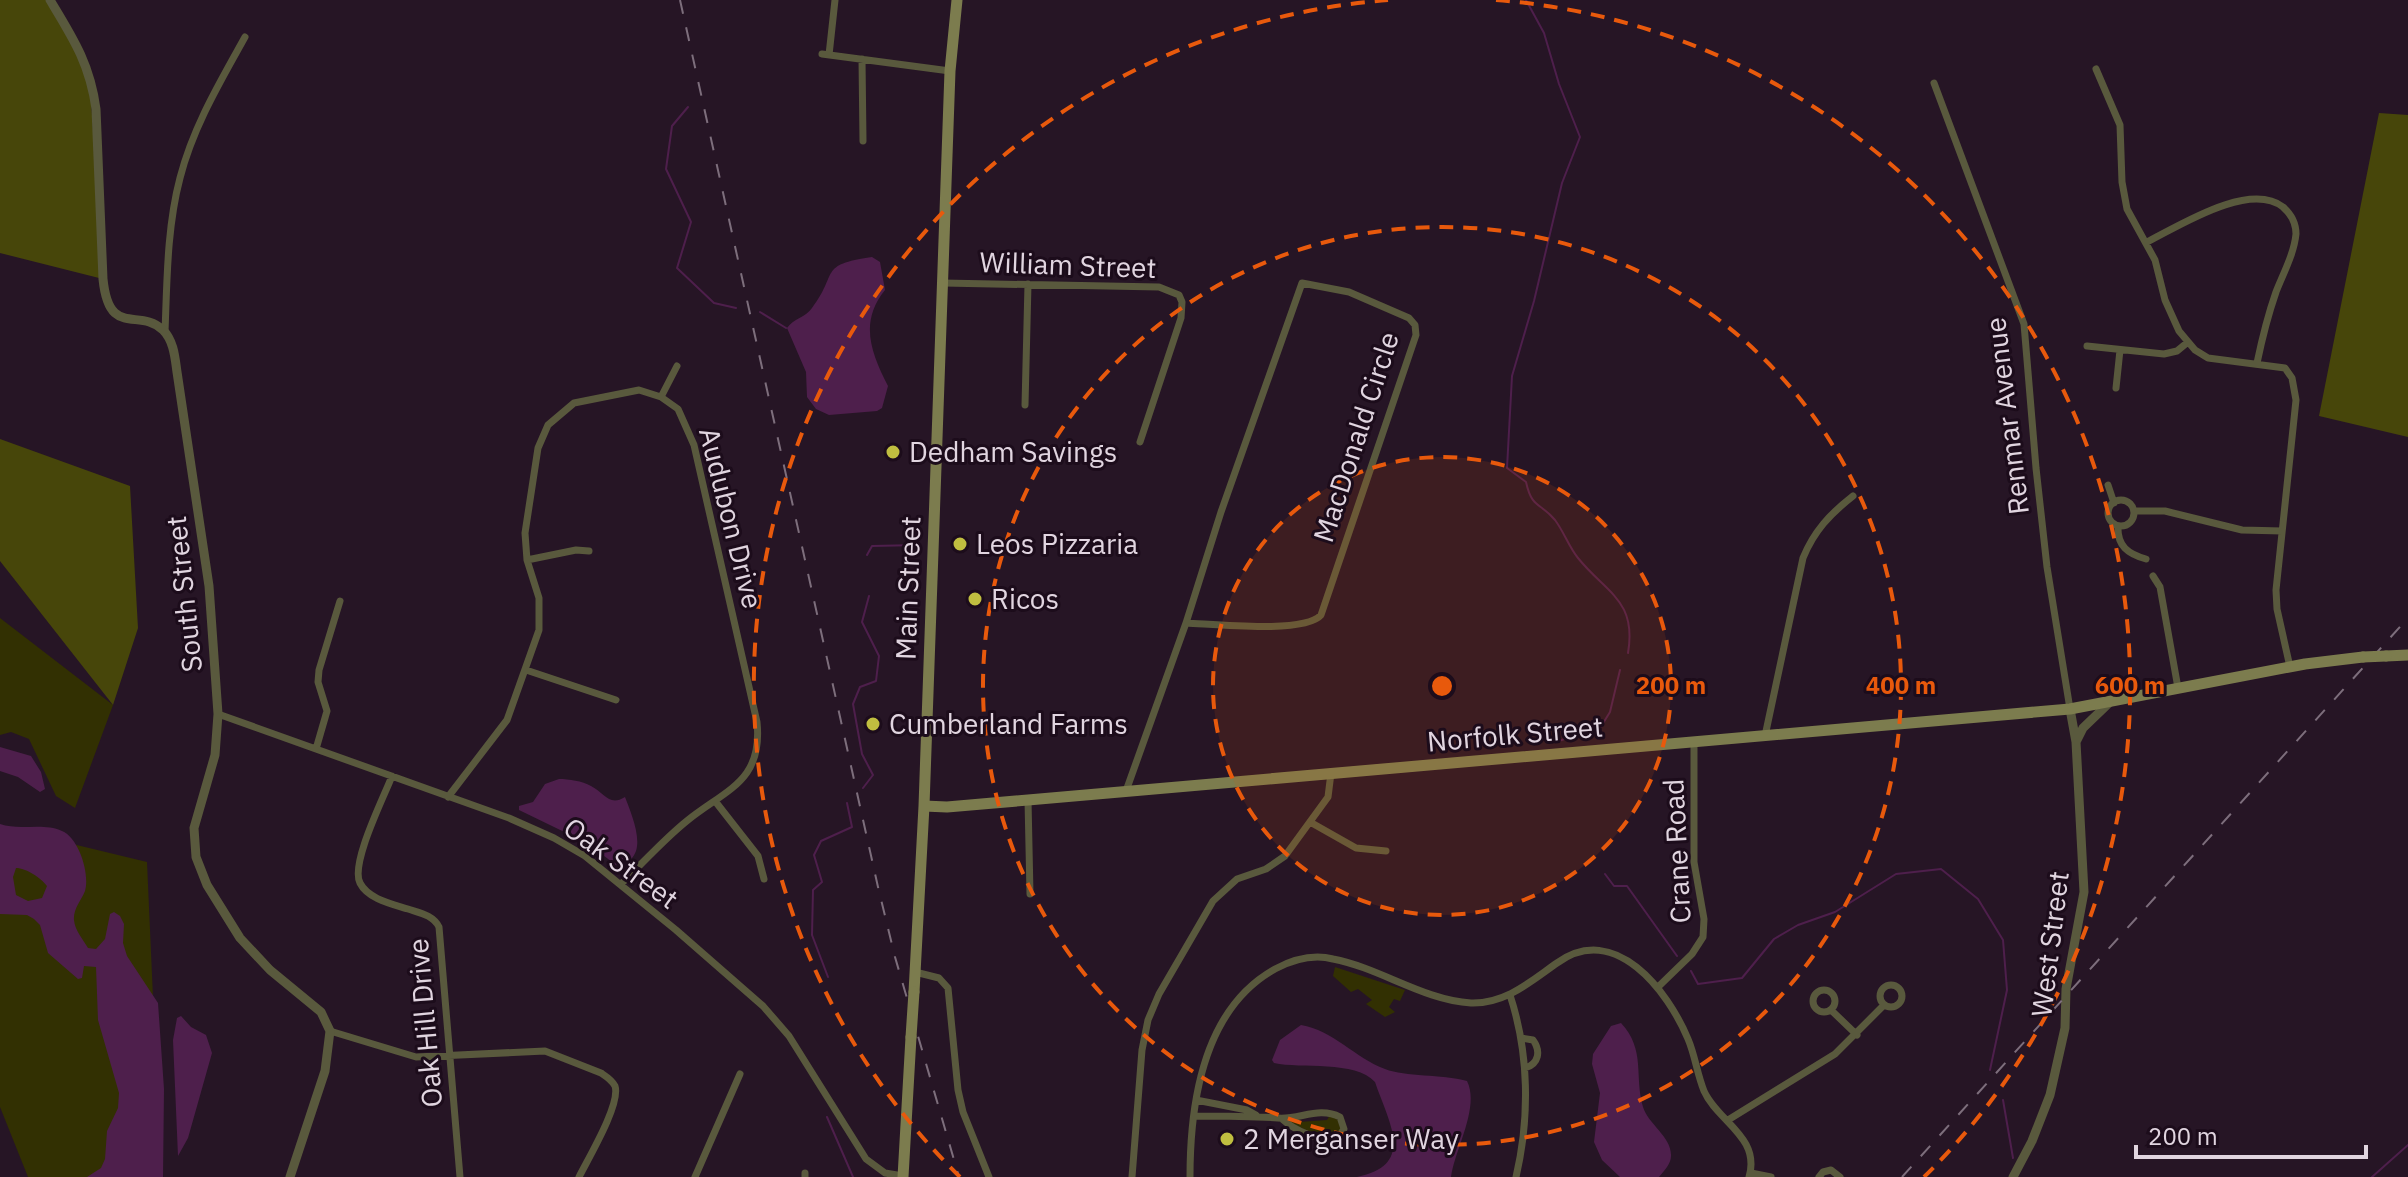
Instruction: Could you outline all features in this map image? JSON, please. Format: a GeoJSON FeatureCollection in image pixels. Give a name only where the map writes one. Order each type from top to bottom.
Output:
{"type":"FeatureCollection","features":[{"type":"Feature","properties":{"kind":"main road","name":"Main Street"},"geometry":{"type":"LineString","coordinates":[[903,1177],[924,806],[950,71],[957,0]]}},
{"type":"Feature","properties":{"kind":"main road"},"geometry":{"type":"LineString","coordinates":[[2109,703],[2290,667],[2363,657],[2408,655]]}},
{"type":"Feature","properties":{"kind":"main road","name":"Norfolk Street"},"geometry":{"type":"LineString","coordinates":[[924,806],[947,807],[1765,736],[2109,703]]}},
{"type":"Feature","properties":{"kind":"street"},"geometry":{"type":"LineString","coordinates":[[50,0],[79,48],[93,84],[105,297],[117,314],[157,325],[165,332]]}},
{"type":"Feature","properties":{"kind":"street"},"geometry":{"type":"LineString","coordinates":[[835,0],[825,55],[950,71]]}},
{"type":"Feature","properties":{"kind":"street"},"geometry":{"type":"LineString","coordinates":[[165,332],[171,234],[179,181],[207,107],[245,37]]}},
{"type":"Feature","properties":{"kind":"street"},"geometry":{"type":"LineString","coordinates":[[862,59],[863,141]]}},
{"type":"Feature","properties":{"kind":"street"},"geometry":{"type":"LineString","coordinates":[[2096,69],[2120,125],[2122,182],[2127,209],[2155,260],[2165,300],[2179,331],[2195,350],[2208,358],[2285,368],[2295,387],[2276,600],[2290,667]]}},
{"type":"Feature","properties":{"kind":"street","name":"Renmar Avenue"},"geometry":{"type":"LineString","coordinates":[[1934,83],[2024,324],[2047,567],[2070,709]]}},
{"type":"Feature","properties":{"kind":"street"},"geometry":{"type":"LineString","coordinates":[[2147,242],[2217,207],[2239,201],[2265,200],[2281,205],[2290,213],[2296,233],[2257,363]]}},
{"type":"Feature","properties":{"kind":"street","name":"William Street"},"geometry":{"type":"LineString","coordinates":[[943,283],[1159,287],[1181,298],[1180,324],[1140,442]]}},
{"type":"Feature","properties":{"kind":"street","name":"MacDonald Circle"},"geometry":{"type":"LineString","coordinates":[[1126,791],[1302,283],[1349,292],[1409,318],[1415,325],[1416,335],[1321,615],[1316,621],[1297,626],[1186,623]]}},
{"type":"Feature","properties":{"kind":"street"},"geometry":{"type":"LineString","coordinates":[[1025,405],[1028,284]]}},
{"type":"Feature","properties":{"kind":"street","name":"South Street"},"geometry":{"type":"LineString","coordinates":[[165,332],[171,343],[177,372],[205,558],[218,714],[215,755],[194,828],[196,857],[201,872],[240,938],[270,970],[321,1012],[330,1031]]}},
{"type":"Feature","properties":{"kind":"street"},"geometry":{"type":"LineString","coordinates":[[2087,346],[2164,354],[2177,351],[2188,342]]}},
{"type":"Feature","properties":{"kind":"street"},"geometry":{"type":"LineString","coordinates":[[2116,388],[2120,350]]}},
{"type":"Feature","properties":{"kind":"street"},"geometry":{"type":"LineString","coordinates":[[448,797],[503,727],[513,708],[539,630],[541,613],[527,560],[525,527],[538,448],[548,425],[581,401],[639,390],[661,397],[677,366]]}},
{"type":"Feature","properties":{"kind":"street","name":"Audubon Drive"},"geometry":{"type":"LineString","coordinates":[[621,884],[687,821],[741,782],[757,752],[757,722],[691,436],[680,412],[661,397]]}},
{"type":"Feature","properties":{"kind":"street"},"geometry":{"type":"LineString","coordinates":[[2108,485],[2114,503]]}},
{"type":"Feature","properties":{"kind":"street"},"geometry":{"type":"LineString","coordinates":[[1765,736],[1803,558],[1824,521],[1853,496]]}},
{"type":"Feature","properties":{"kind":"street"},"geometry":{"type":"LineString","coordinates":[[2134,511],[2126,501],[2114,503],[2109,509],[2109,518],[2118,526],[2124,548],[2146,559]]}},
{"type":"Feature","properties":{"kind":"street"},"geometry":{"type":"LineString","coordinates":[[2134,511],[2183,514],[2242,530],[2282,531]]}},
{"type":"Feature","properties":{"kind":"street"},"geometry":{"type":"LineString","coordinates":[[2118,526],[2130,522],[2134,511]]}},
{"type":"Feature","properties":{"kind":"street"},"geometry":{"type":"LineString","coordinates":[[527,560],[576,550],[589,551]]}},
{"type":"Feature","properties":{"kind":"street"},"geometry":{"type":"LineString","coordinates":[[2153,576],[2160,587],[2178,688]]}},
{"type":"Feature","properties":{"kind":"street"},"geometry":{"type":"LineString","coordinates":[[316,749],[327,711],[318,682],[319,670],[340,601]]}},
{"type":"Feature","properties":{"kind":"street"},"geometry":{"type":"LineString","coordinates":[[526,670],[616,700]]}},
{"type":"Feature","properties":{"kind":"street"},"geometry":{"type":"LineString","coordinates":[[2076,742],[2083,728],[2109,703]]}},
{"type":"Feature","properties":{"kind":"street","name":"West Street"},"geometry":{"type":"LineString","coordinates":[[2013,1177],[2032,1141],[2050,1095],[2065,1028],[2066,989],[2081,918],[2084,862],[2076,742],[2070,709]]}},
{"type":"Feature","properties":{"kind":"street","name":"Oak Street"},"geometry":{"type":"LineString","coordinates":[[218,714],[554,838],[585,856],[769,1012],[789,1036],[866,1159],[885,1173],[903,1177]]}},
{"type":"Feature","properties":{"kind":"street","name":"Crane Road"},"geometry":{"type":"LineString","coordinates":[[1658,987],[1692,954],[1703,937],[1704,919],[1694,862],[1694,742]]}},
{"type":"Feature","properties":{"kind":"street"},"geometry":{"type":"LineString","coordinates":[[1132,1177],[1142,1050],[1148,1020],[1159,994],[1213,901],[1237,879],[1275,864],[1285,856],[1328,797],[1331,773]]}},
{"type":"Feature","properties":{"kind":"street","name":"Oak Hill Drive"},"geometry":{"type":"LineString","coordinates":[[392,776],[360,858],[358,878],[372,895],[428,915],[437,922],[442,941],[460,1177]]}},
{"type":"Feature","properties":{"kind":"street"},"geometry":{"type":"LineString","coordinates":[[1028,800],[1030,894]]}},
{"type":"Feature","properties":{"kind":"street"},"geometry":{"type":"LineString","coordinates":[[715,801],[758,856],[764,879]]}},
{"type":"Feature","properties":{"kind":"street"},"geometry":{"type":"LineString","coordinates":[[1310,822],[1356,848],[1386,851]]}},
{"type":"Feature","properties":{"kind":"street"},"geometry":{"type":"LineString","coordinates":[[1190,1177],[1196,1100],[1208,1055],[1225,1017],[1254,984],[1289,963],[1316,956],[1330,958],[1455,1001],[1474,1003],[1510,995],[1569,956],[1599,950],[1628,960],[1658,987],[1681,1023],[1705,1094],[1744,1140],[1751,1161],[1750,1175],[1771,1177]]}},
{"type":"Feature","properties":{"kind":"street"},"geometry":{"type":"LineString","coordinates":[[915,972],[939,978],[948,988],[958,1090],[963,1112],[989,1177]]}},
{"type":"Feature","properties":{"kind":"street"},"geometry":{"type":"LineString","coordinates":[[1510,995],[1525,1068],[1525,1121],[1516,1177]]}},
{"type":"Feature","properties":{"kind":"street"},"geometry":{"type":"LineString","coordinates":[[1728,1120],[1819,1066],[1857,1035],[1884,1005]]}},
{"type":"Feature","properties":{"kind":"street"},"geometry":{"type":"LineString","coordinates":[[1831,1010],[1857,1035]]}},
{"type":"Feature","properties":{"kind":"street"},"geometry":{"type":"LineString","coordinates":[[290,1177],[325,1071],[330,1031],[416,1057],[545,1051],[610,1078],[615,1086],[615,1103],[579,1177]]}},
{"type":"Feature","properties":{"kind":"street"},"geometry":{"type":"LineString","coordinates":[[1521,1038],[1533,1040],[1538,1050],[1538,1058],[1533,1065],[1525,1068]]}},
{"type":"Feature","properties":{"kind":"street"},"geometry":{"type":"LineString","coordinates":[[695,1177],[740,1074]]}},
{"type":"Feature","properties":{"kind":"street"},"geometry":{"type":"LineString","coordinates":[[1196,1100],[1247,1110],[1256,1115]]}},
{"type":"Feature","properties":{"kind":"street"},"geometry":{"type":"LineString","coordinates":[[1195,1116],[1256,1115],[1282,1119],[1327,1112],[1340,1117],[1344,1129],[1337,1139],[1328,1141],[1282,1119]]}},
{"type":"Feature","properties":{"kind":"street"},"geometry":{"type":"LineString","coordinates":[[1819,1177],[1831,1170],[1840,1177]]}},
{"type":"Feature","properties":{"kind":"shaded area"},"geometry":{"type":"Polygon","coordinates":[[[0,0],[50,0],[89,71],[103,279],[0,253],[0,0]]]}},
{"type":"Feature","properties":{"kind":"shaded area"},"geometry":{"type":"Polygon","coordinates":[[[2379,113],[2408,115],[2408,437],[2319,416],[2379,113]]]}},
{"type":"Feature","properties":{"kind":"shaded area"},"geometry":{"type":"Polygon","coordinates":[[[872,257],[880,262],[885,290],[872,314],[870,338],[888,386],[882,408],[877,411],[829,415],[816,409],[807,397],[806,372],[787,328],[812,308],[836,267],[872,257]]]}},
{"type":"Feature","properties":{"kind":"shaded area"},"geometry":{"type":"Polygon","coordinates":[[[0,439],[130,486],[138,628],[113,705],[0,561],[0,439]]]}},
{"type":"Feature","properties":{"kind":"shaded area"},"geometry":{"type":"Polygon","coordinates":[[[0,618],[113,705],[75,808],[56,796],[29,739],[11,732],[0,735],[0,618]]]}},
{"type":"Feature","properties":{"kind":"shaded area"},"geometry":{"type":"Polygon","coordinates":[[[0,747],[31,756],[41,772],[45,789],[40,792],[18,777],[0,771],[0,747]]]}},
{"type":"Feature","properties":{"kind":"shaded area"},"geometry":{"type":"Polygon","coordinates":[[[559,779],[587,784],[611,800],[625,797],[637,837],[634,855],[627,862],[616,865],[587,843],[519,810],[519,806],[533,802],[545,784],[559,779]]]}},
{"type":"Feature","properties":{"kind":"shaded area"},"geometry":{"type":"Polygon","coordinates":[[[0,824],[55,828],[68,835],[82,857],[86,875],[85,891],[74,916],[78,931],[88,948],[96,949],[105,939],[110,914],[114,912],[120,916],[124,924],[123,943],[127,956],[158,1003],[164,1089],[163,1177],[87,1177],[101,1168],[105,1159],[107,1131],[118,1108],[119,1093],[98,1020],[96,967],[84,966],[82,978],[78,979],[48,953],[40,925],[34,919],[27,915],[0,914],[0,824]],[[16,868],[13,877],[16,895],[28,901],[42,898],[47,886],[16,868]]]}},
{"type":"Feature","properties":{"kind":"shaded area"},"geometry":{"type":"Polygon","coordinates":[[[27,833],[147,862],[161,1177],[28,1177],[0,1107],[0,856],[27,833]]]}},
{"type":"Feature","properties":{"kind":"shaded area"},"geometry":{"type":"Polygon","coordinates":[[[1335,967],[1405,990],[1400,1001],[1394,999],[1389,1007],[1395,1012],[1385,1017],[1366,1004],[1372,1000],[1358,989],[1351,992],[1333,976],[1335,967]]]}},
{"type":"Feature","properties":{"kind":"shaded area"},"geometry":{"type":"Polygon","coordinates":[[[181,1016],[191,1027],[206,1035],[212,1053],[188,1138],[178,1156],[173,1040],[177,1018],[181,1016]]]}},
{"type":"Feature","properties":{"kind":"shaded area"},"geometry":{"type":"Polygon","coordinates":[[[1621,1023],[1637,1053],[1643,1107],[1670,1149],[1670,1162],[1659,1177],[1620,1177],[1602,1160],[1594,1142],[1600,1093],[1592,1064],[1593,1054],[1611,1026],[1621,1023]]]}},
{"type":"Feature","properties":{"kind":"shaded area"},"geometry":{"type":"Polygon","coordinates":[[[1301,1025],[1323,1032],[1385,1069],[1467,1081],[1471,1103],[1469,1115],[1451,1177],[1357,1177],[1376,1171],[1387,1163],[1392,1152],[1391,1126],[1375,1082],[1366,1075],[1341,1068],[1274,1063],[1272,1060],[1280,1040],[1301,1025]]]}},
{"type":"Feature","properties":{"kind":"shaded area"},"geometry":{"type":"Polygon","coordinates":[[[1330,1115],[1338,1120],[1341,1131],[1337,1136],[1318,1134],[1288,1121],[1300,1117],[1299,1122],[1327,1120],[1330,1115]]]}},
{"type":"Feature","properties":{"kind":"waterway"},"geometry":{"type":"LineString","coordinates":[[1526,0],[1544,33],[1559,84],[1580,137],[1562,183],[1534,301],[1512,376],[1507,468],[1526,482],[1534,501],[1550,514],[1578,558],[1624,609],[1630,635],[1628,653]]}},
{"type":"Feature","properties":{"kind":"waterway"},"geometry":{"type":"LineString","coordinates":[[688,107],[672,126],[666,169],[691,222],[677,268],[714,303],[736,308]]}},
{"type":"Feature","properties":{"kind":"waterway"},"geometry":{"type":"LineString","coordinates":[[760,312],[786,328]]}},
{"type":"Feature","properties":{"kind":"waterway"},"geometry":{"type":"LineString","coordinates":[[867,555],[872,546],[919,545]]}},
{"type":"Feature","properties":{"kind":"waterway"},"geometry":{"type":"LineString","coordinates":[[863,788],[873,775],[862,754],[853,704],[860,687],[876,681],[879,656],[862,622],[869,596]]}},
{"type":"Feature","properties":{"kind":"waterway"},"geometry":{"type":"LineString","coordinates":[[1556,742],[1597,733],[1610,712],[1620,670]]}},
{"type":"Feature","properties":{"kind":"waterway"},"geometry":{"type":"LineString","coordinates":[[828,977],[812,935],[813,890],[822,882],[814,855],[821,841],[852,827],[847,803]]}},
{"type":"Feature","properties":{"kind":"waterway"},"geometry":{"type":"LineString","coordinates":[[1691,971],[1698,984],[1742,978],[1774,939],[1798,925],[1835,912],[1896,874],[1941,869],[1978,899],[2003,940],[2007,990],[1990,1070]]}},
{"type":"Feature","properties":{"kind":"waterway"},"geometry":{"type":"LineString","coordinates":[[1605,874],[1614,886],[1627,886],[1677,956]]}},
{"type":"Feature","properties":{"kind":"waterway"},"geometry":{"type":"LineString","coordinates":[[2003,1100],[2013,1158]]}},
{"type":"Feature","properties":{"kind":"waterway"},"geometry":{"type":"LineString","coordinates":[[827,1117],[853,1177]]}},
{"type":"Feature","properties":{"kind":"waterway"},"geometry":{"type":"LineString","coordinates":[[2372,1177],[2408,1145]]}},
{"type":"Feature","properties":{"kind":"railway"},"geometry":{"type":"LineString","coordinates":[[680,0],[878,887],[895,957],[959,1177]]}},
{"type":"Feature","properties":{"kind":"railway"},"geometry":{"type":"LineString","coordinates":[[1902,1177],[2408,618]]}},
{"type":"Feature","properties":{"kind":"place","name":"Dedham Savings"},"geometry":{"type":"Point","coordinates":[893,452]}},
{"type":"Feature","properties":{"kind":"place","name":"Leos Pizzaria"},"geometry":{"type":"Point","coordinates":[960,544]}},
{"type":"Feature","properties":{"kind":"place","name":"Ricos"},"geometry":{"type":"Point","coordinates":[975,599]}},
{"type":"Feature","properties":{"kind":"place","name":"Cumberland Farms"},"geometry":{"type":"Point","coordinates":[873,724]}},
{"type":"Feature","properties":{"kind":"place","name":"2 Merganser Way"},"geometry":{"type":"Point","coordinates":[1227,1139]}}]}
